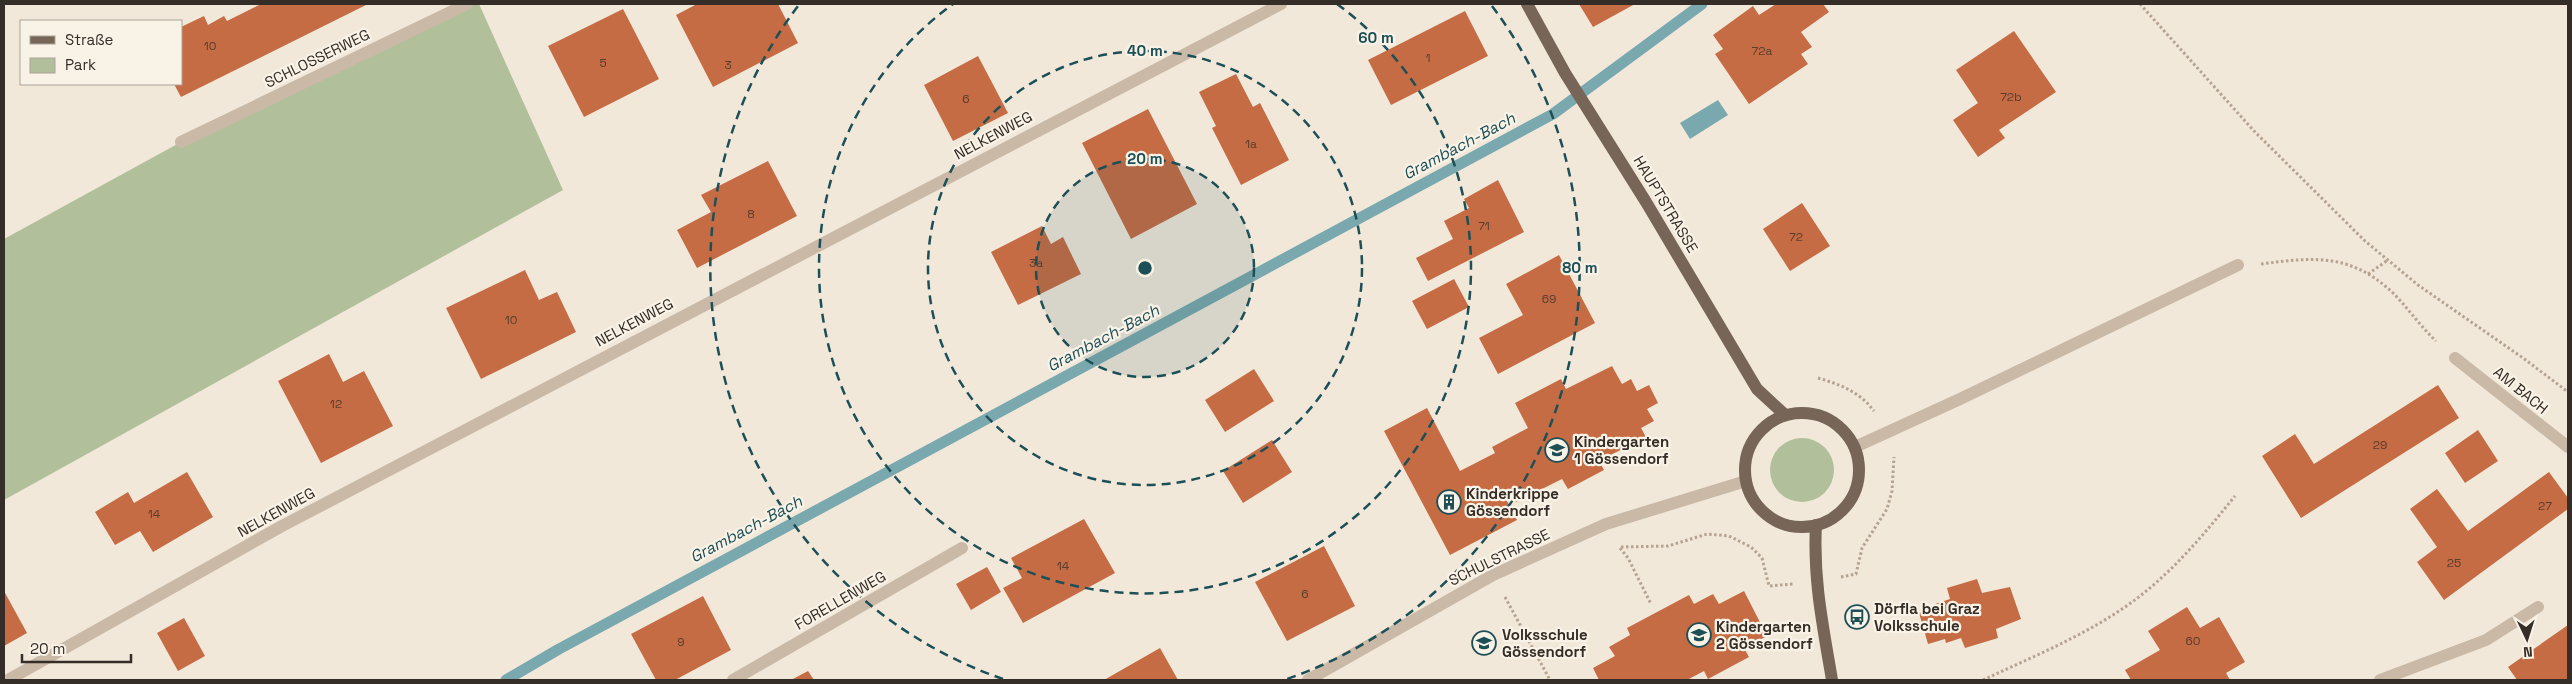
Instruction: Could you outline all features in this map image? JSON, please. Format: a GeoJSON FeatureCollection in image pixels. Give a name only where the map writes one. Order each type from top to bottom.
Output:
{"type":"FeatureCollection","features":[{"type":"Feature","properties":{"kind":"main road","name":"HAUPTSTRASSE"},"geometry":{"type":"LineString","coordinates":[[1527,4],[1565,74],[1591,112],[1757,389],[1785,415]]}},
{"type":"Feature","properties":{"kind":"main road"},"geometry":{"type":"LineString","coordinates":[[1812,413],[1825,417],[1845,431],[1855,447],[1859,463],[1859,475],[1854,494],[1837,515],[1816,525],[1799,527],[1786,525],[1767,515],[1754,500],[1746,481],[1745,460],[1750,446],[1763,428],[1785,415],[1812,413]]}},
{"type":"Feature","properties":{"kind":"main road"},"geometry":{"type":"LineString","coordinates":[[1816,525],[1815,581],[1832,680]]}},
{"type":"Feature","properties":{"kind":"street","name":"SCHLOSSERWEG"},"geometry":{"type":"LineString","coordinates":[[181,142],[467,4]]}},
{"type":"Feature","properties":{"kind":"street","name":"NELKENWEG"},"geometry":{"type":"LineString","coordinates":[[8,680],[282,526],[1281,4]]}},
{"type":"Feature","properties":{"kind":"street"},"geometry":{"type":"LineString","coordinates":[[1855,447],[2238,266]]}},
{"type":"Feature","properties":{"kind":"street","name":"AM BACH"},"geometry":{"type":"LineString","coordinates":[[2455,358],[2568,447]]}},
{"type":"Feature","properties":{"kind":"street","name":"SCHULSTRASSE"},"geometry":{"type":"LineString","coordinates":[[1308,680],[1493,575],[1606,524],[1746,481]]}},
{"type":"Feature","properties":{"kind":"street","name":"FORELLENWEG"},"geometry":{"type":"LineString","coordinates":[[733,680],[962,548]]}},
{"type":"Feature","properties":{"kind":"street"},"geometry":{"type":"LineString","coordinates":[[2380,680],[2486,640],[2538,607]]}},
{"type":"Feature","properties":{"kind":"path"},"geometry":{"type":"LineString","coordinates":[[2140,4],[2254,131],[2313,192],[2388,260],[2418,285],[2523,358],[2568,392]]}},
{"type":"Feature","properties":{"kind":"path"},"geometry":{"type":"LineString","coordinates":[[2238,266],[2304,258],[2331,260],[2356,267],[2392,293],[2434,340],[2455,358]]}},
{"type":"Feature","properties":{"kind":"path"},"geometry":{"type":"LineString","coordinates":[[2368,274],[2388,260]]}},
{"type":"Feature","properties":{"kind":"path"},"geometry":{"type":"LineString","coordinates":[[1983,680],[2090,629],[2122,609],[2166,574],[2194,547],[2235,496]]}},
{"type":"Feature","properties":{"kind":"path"},"geometry":{"type":"LineString","coordinates":[[1619,547],[1628,558],[1651,604]]}},
{"type":"Feature","properties":{"kind":"path"},"geometry":{"type":"LineString","coordinates":[[1493,575],[1550,680]]}},
{"type":"Feature","properties":{"kind":"green space"},"geometry":{"type":"Polygon","coordinates":[[[467,4],[479,4],[563,190],[4,500],[4,239],[181,142],[467,4]]]}},
{"type":"Feature","properties":{"kind":"green space"},"geometry":{"type":"Polygon","coordinates":[[[1796,438],[1808,438],[1825,447],[1832,458],[1834,470],[1832,482],[1825,493],[1808,502],[1796,502],[1784,497],[1775,488],[1770,476],[1770,464],[1775,452],[1784,443],[1796,438]]]}},
{"type":"Feature","properties":{"kind":"water"},"geometry":{"type":"Polygon","coordinates":[[[1718,100],[1728,115],[1690,139],[1680,123],[1718,100]]]}},
{"type":"Feature","properties":{"kind":"building"},"geometry":{"type":"Polygon","coordinates":[[[261,4],[368,4],[181,97],[175,85],[182,85],[182,27],[204,16],[208,25],[224,16],[227,21],[261,4]]]}},
{"type":"Feature","properties":{"kind":"building"},"geometry":{"type":"Polygon","coordinates":[[[697,4],[778,4],[798,43],[713,87],[676,15],[697,4]]]}},
{"type":"Feature","properties":{"kind":"building"},"geometry":{"type":"Polygon","coordinates":[[[1579,4],[1635,4],[1593,27],[1579,4]]]}},
{"type":"Feature","properties":{"kind":"building"},"geometry":{"type":"Polygon","coordinates":[[[1776,4],[1823,4],[1829,12],[1801,32],[1812,47],[1801,54],[1808,64],[1749,104],[1715,54],[1723,49],[1713,35],[1753,6],[1759,15],[1776,4]]]}},
{"type":"Feature","properties":{"kind":"building"},"geometry":{"type":"Polygon","coordinates":[[[623,9],[659,79],[584,117],[548,46],[623,9]]]}},
{"type":"Feature","properties":{"kind":"building"},"geometry":{"type":"Polygon","coordinates":[[[1465,11],[1488,56],[1391,105],[1368,60],[1465,11]]]}},
{"type":"Feature","properties":{"kind":"building"},"geometry":{"type":"Polygon","coordinates":[[[2014,31],[2056,92],[1999,130],[2005,138],[1978,157],[1953,120],[1978,103],[1956,70],[2014,31]]]}},
{"type":"Feature","properties":{"kind":"building"},"geometry":{"type":"Polygon","coordinates":[[[978,56],[1008,113],[953,141],[924,85],[978,56]]]}},
{"type":"Feature","properties":{"kind":"building"},"geometry":{"type":"Polygon","coordinates":[[[1236,74],[1253,107],[1260,103],[1289,160],[1241,185],[1212,128],[1216,126],[1199,92],[1236,74]]]}},
{"type":"Feature","properties":{"kind":"building"},"geometry":{"type":"Polygon","coordinates":[[[1148,109],[1197,204],[1131,239],[1082,143],[1148,109]]]}},
{"type":"Feature","properties":{"kind":"building"},"geometry":{"type":"Polygon","coordinates":[[[768,161],[797,216],[697,268],[677,230],[711,212],[701,195],[768,161]]]}},
{"type":"Feature","properties":{"kind":"building"},"geometry":{"type":"Polygon","coordinates":[[[1498,180],[1524,232],[1428,281],[1416,258],[1453,239],[1444,221],[1469,208],[1464,199],[1498,180]]]}},
{"type":"Feature","properties":{"kind":"building"},"geometry":{"type":"Polygon","coordinates":[[[1802,203],[1830,246],[1790,271],[1763,229],[1802,203]]]}},
{"type":"Feature","properties":{"kind":"building"},"geometry":{"type":"Polygon","coordinates":[[[1042,226],[1051,244],[1063,237],[1081,274],[1018,305],[991,252],[1042,226]]]}},
{"type":"Feature","properties":{"kind":"building"},"geometry":{"type":"Polygon","coordinates":[[[1559,255],[1595,323],[1498,374],[1479,338],[1523,315],[1506,284],[1559,255]]]}},
{"type":"Feature","properties":{"kind":"building"},"geometry":{"type":"Polygon","coordinates":[[[525,270],[539,300],[557,292],[576,332],[481,379],[446,308],[525,270]]]}},
{"type":"Feature","properties":{"kind":"building"},"geometry":{"type":"Polygon","coordinates":[[[1454,279],[1469,307],[1427,329],[1412,301],[1454,279]]]}},
{"type":"Feature","properties":{"kind":"building"},"geometry":{"type":"Polygon","coordinates":[[[329,354],[343,382],[364,371],[393,426],[321,463],[278,381],[329,354]]]}},
{"type":"Feature","properties":{"kind":"building","name":"Kindergarten 1 Gössendorf"},"geometry":{"type":"Polygon","coordinates":[[[1612,366],[1622,384],[1631,379],[1637,391],[1649,385],[1658,403],[1647,409],[1654,421],[1641,428],[1646,437],[1599,461],[1604,470],[1568,489],[1562,479],[1516,502],[1511,492],[1504,495],[1517,520],[1450,555],[1384,431],[1427,408],[1460,471],[1495,453],[1492,447],[1528,428],[1515,403],[1561,379],[1566,389],[1612,366]]]}},
{"type":"Feature","properties":{"kind":"building"},"geometry":{"type":"Polygon","coordinates":[[[1254,369],[1274,401],[1225,432],[1205,400],[1254,369]]]}},
{"type":"Feature","properties":{"kind":"building"},"geometry":{"type":"Polygon","coordinates":[[[2438,385],[2459,418],[2301,518],[2262,456],[2295,434],[2314,464],[2438,385]]]}},
{"type":"Feature","properties":{"kind":"building"},"geometry":{"type":"Polygon","coordinates":[[[2478,430],[2498,461],[2465,483],[2445,453],[2478,430]]]}},
{"type":"Feature","properties":{"kind":"building"},"geometry":{"type":"Polygon","coordinates":[[[1272,440],[1292,472],[1243,503],[1223,471],[1272,440]]]}},
{"type":"Feature","properties":{"kind":"building"},"geometry":{"type":"Polygon","coordinates":[[[187,472],[213,517],[153,552],[140,531],[115,545],[95,512],[128,492],[134,503],[187,472]]]}},
{"type":"Feature","properties":{"kind":"building"},"geometry":{"type":"Polygon","coordinates":[[[2549,472],[2568,498],[2568,509],[2444,600],[2417,562],[2437,547],[2410,509],[2437,489],[2468,531],[2549,472]]]}},
{"type":"Feature","properties":{"kind":"building"},"geometry":{"type":"Polygon","coordinates":[[[1084,519],[1115,573],[1023,623],[1003,588],[1022,578],[1011,558],[1084,519]]]}},
{"type":"Feature","properties":{"kind":"building"},"geometry":{"type":"Polygon","coordinates":[[[1324,546],[1355,606],[1287,641],[1255,582],[1324,546]]]}},
{"type":"Feature","properties":{"kind":"building"},"geometry":{"type":"Polygon","coordinates":[[[987,567],[1001,592],[971,610],[956,584],[987,567]]]}},
{"type":"Feature","properties":{"kind":"building"},"geometry":{"type":"Polygon","coordinates":[[[1977,579],[1982,593],[2010,587],[2021,619],[1996,629],[1998,638],[1965,648],[1961,638],[1946,643],[1945,639],[1928,644],[1919,613],[1936,608],[1935,604],[1950,599],[1947,588],[1977,579]]]}},
{"type":"Feature","properties":{"kind":"building"},"geometry":{"type":"Polygon","coordinates":[[[4,591],[27,633],[4,646],[4,591]]]}},
{"type":"Feature","properties":{"kind":"building","name":"Kindergarten 2 Gössendorf"},"geometry":{"type":"Polygon","coordinates":[[[1744,591],[1767,636],[1744,648],[1749,657],[1708,679],[1704,671],[1687,680],[1599,680],[1593,668],[1615,656],[1609,647],[1630,635],[1627,628],[1689,595],[1694,604],[1713,594],[1719,604],[1744,591]]]}},
{"type":"Feature","properties":{"kind":"building"},"geometry":{"type":"Polygon","coordinates":[[[703,596],[731,650],[675,680],[656,680],[631,634],[703,596]]]}},
{"type":"Feature","properties":{"kind":"building"},"geometry":{"type":"Polygon","coordinates":[[[2187,607],[2200,628],[2219,617],[2245,662],[2226,673],[2230,680],[2131,680],[2125,670],[2160,650],[2148,631],[2187,607]]]}},
{"type":"Feature","properties":{"kind":"building"},"geometry":{"type":"Polygon","coordinates":[[[184,618],[205,656],[178,671],[157,633],[184,618]]]}},
{"type":"Feature","properties":{"kind":"building"},"geometry":{"type":"Polygon","coordinates":[[[2568,625],[2568,680],[2517,680],[2508,667],[2568,625]]]}},
{"type":"Feature","properties":{"kind":"building"},"geometry":{"type":"Polygon","coordinates":[[[1160,648],[1178,680],[1104,680],[1160,648]]]}},
{"type":"Feature","properties":{"kind":"building"},"geometry":{"type":"Polygon","coordinates":[[[808,671],[814,680],[791,680],[808,671]]]}},
{"type":"Feature","properties":{"kind":"waterway","name":"Grambach-Bach"},"geometry":{"type":"LineString","coordinates":[[506,680],[559,649],[1553,114],[1702,4]]}},
{"type":"Feature","properties":{"kind":"place","name":"Kindergarten 1 Gössendorf"},"geometry":{"type":"Point","coordinates":[1557,450]}},
{"type":"Feature","properties":{"kind":"place","name":"Kinderkrippe Gössendorf"},"geometry":{"type":"Point","coordinates":[1449,502]}},
{"type":"Feature","properties":{"kind":"place","name":"Dörfla bei Graz Volksschule"},"geometry":{"type":"Point","coordinates":[1857,617]}},
{"type":"Feature","properties":{"kind":"place","name":"Kindergarten 2 Gössendorf"},"geometry":{"type":"Point","coordinates":[1699,635]}},
{"type":"Feature","properties":{"kind":"place","name":"Volksschule Gössendorf"},"geometry":{"type":"Point","coordinates":[1484,643]}}]}
